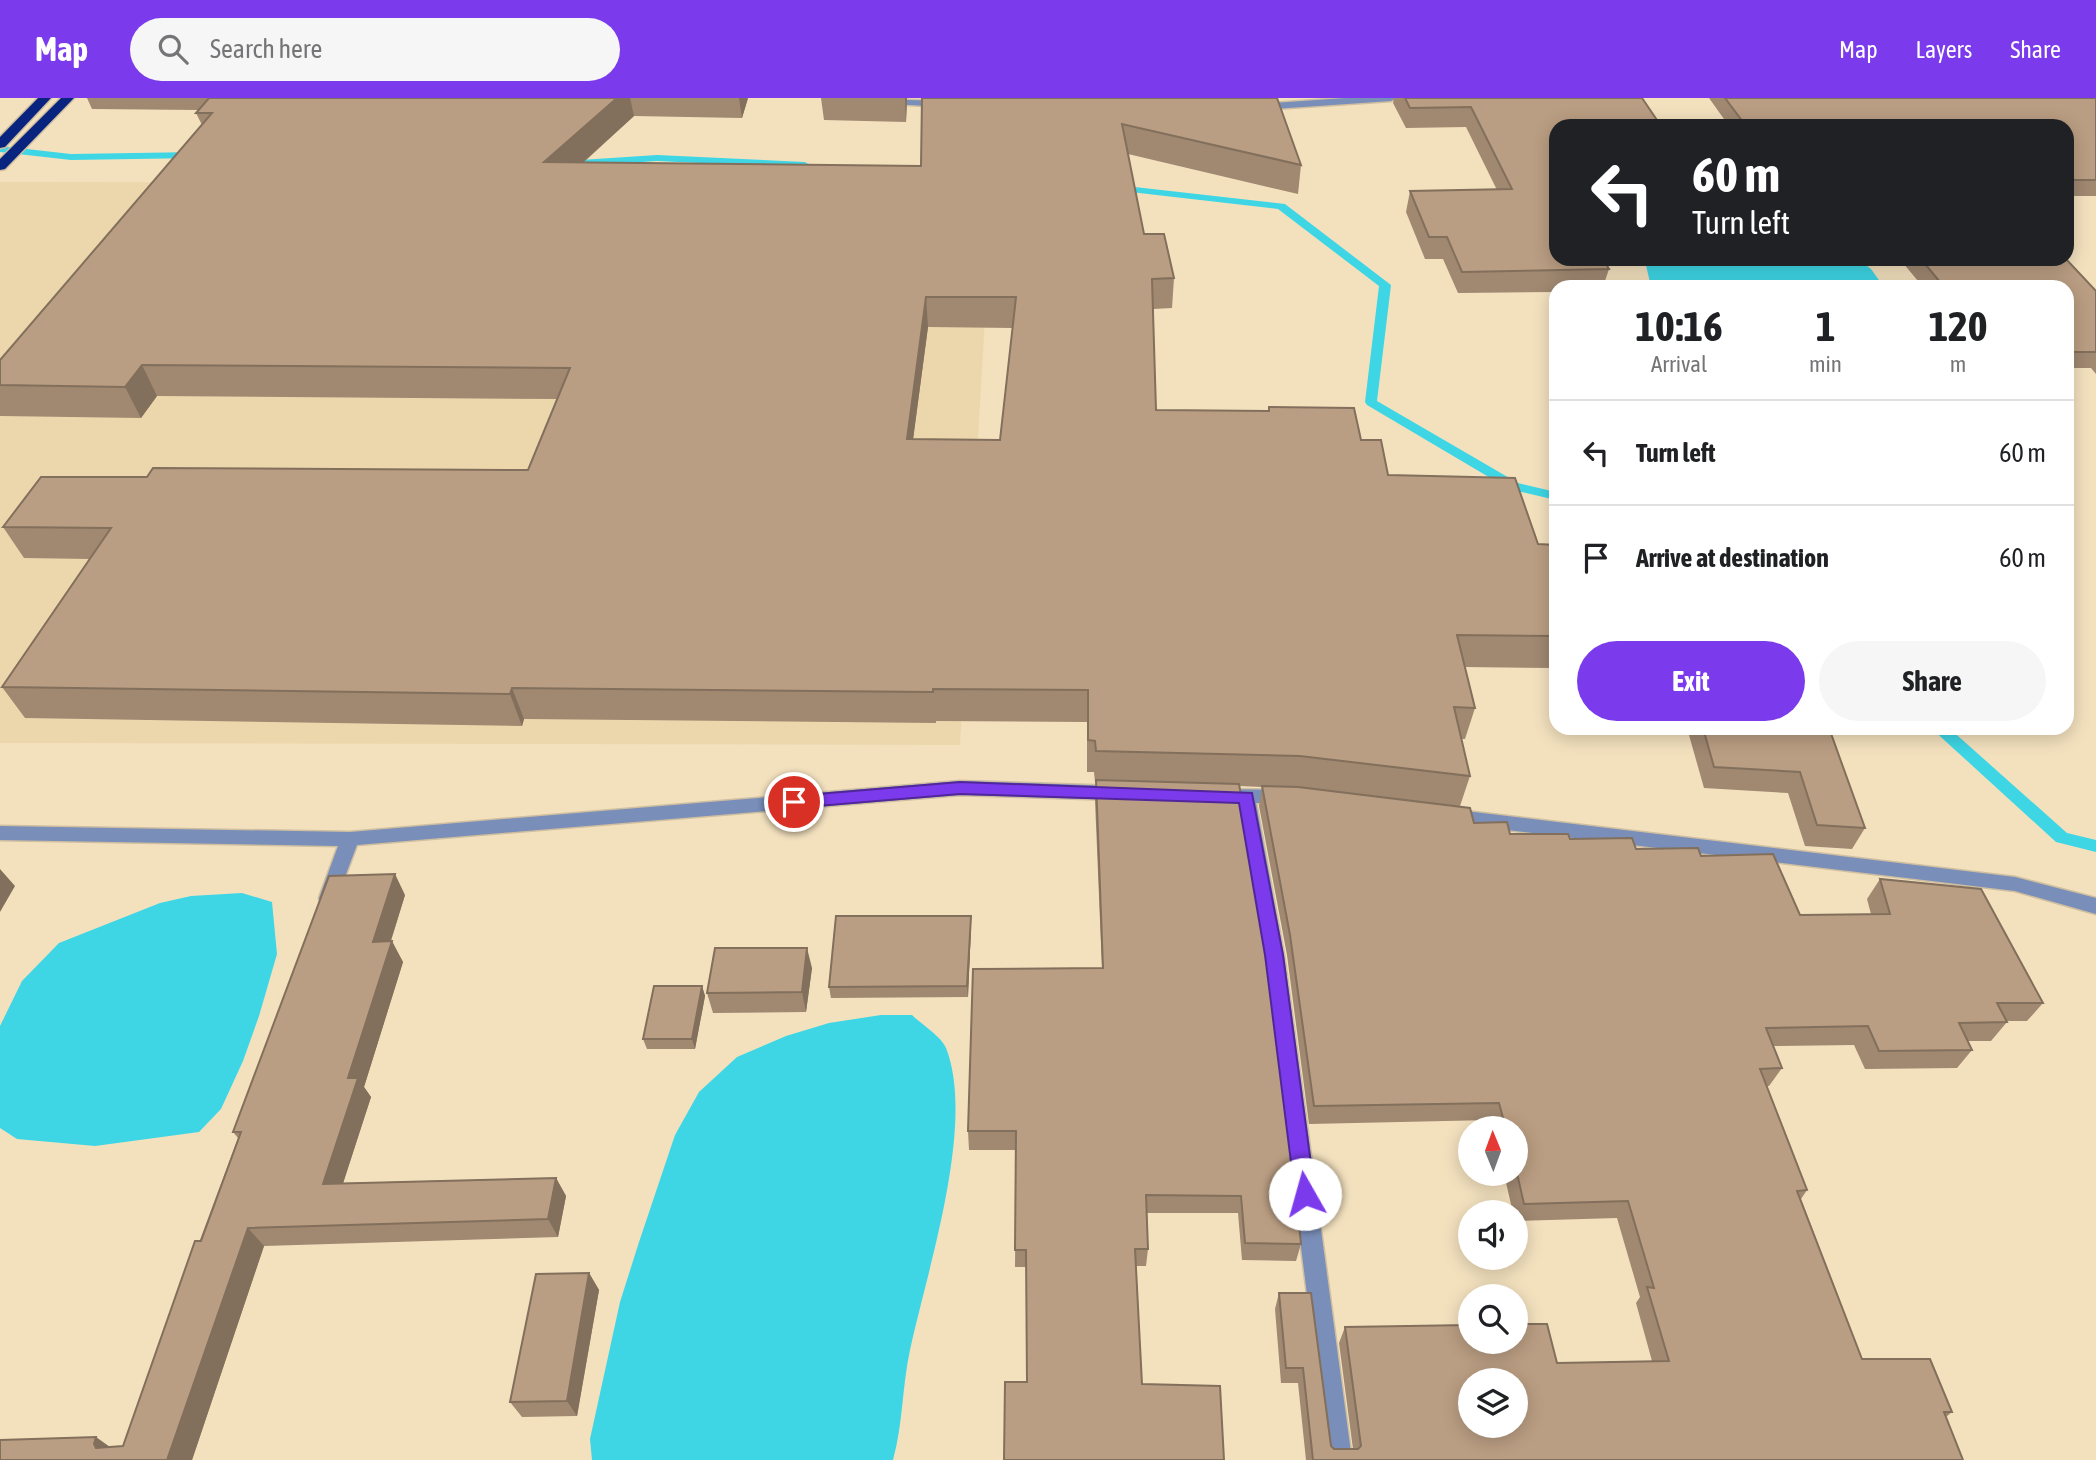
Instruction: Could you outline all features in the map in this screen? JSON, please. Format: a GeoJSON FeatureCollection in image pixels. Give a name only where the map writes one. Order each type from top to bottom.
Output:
{"type":"FeatureCollection","features":[{"type":"Feature","properties":{"kind":"highway"},"geometry":{"type":"LineString","coordinates":[[0,144],[45,98]]}},
{"type":"Feature","properties":{"kind":"highway"},"geometry":{"type":"LineString","coordinates":[[0,166],[68,98]]}},
{"type":"Feature","properties":{"kind":"street"},"geometry":{"type":"LineString","coordinates":[[842,98],[951,105]]}},
{"type":"Feature","properties":{"kind":"street"},"geometry":{"type":"LineString","coordinates":[[1242,108],[1391,98]]}},
{"type":"Feature","properties":{"kind":"street"},"geometry":{"type":"LineString","coordinates":[[0,833],[350,839],[960,788],[1137,794]]}},
{"type":"Feature","properties":{"kind":"street"},"geometry":{"type":"LineString","coordinates":[[1205,796],[1294,797]]}},
{"type":"Feature","properties":{"kind":"street"},"geometry":{"type":"LineString","coordinates":[[1246,797],[1274,955],[1340,1460]]}},
{"type":"Feature","properties":{"kind":"street"},"geometry":{"type":"LineString","coordinates":[[1433,814],[2015,884],[2096,906]]}},
{"type":"Feature","properties":{"kind":"street"},"geometry":{"type":"LineString","coordinates":[[322,915],[350,839]]}},
{"type":"Feature","properties":{"kind":"shaded area"},"geometry":{"type":"Polygon","coordinates":[[[0,182],[993,183],[960,745],[0,743],[0,182]]]}},
{"type":"Feature","properties":{"kind":"water"},"geometry":{"type":"Polygon","coordinates":[[[1646,266],[1867,266],[1879,280],[1649,280],[1646,266]]]}},
{"type":"Feature","properties":{"kind":"water"},"geometry":{"type":"Polygon","coordinates":[[[242,893],[272,902],[277,954],[243,1061],[221,1109],[199,1132],[95,1146],[17,1139],[0,1128],[0,1026],[22,981],[59,943],[160,903],[191,896],[242,893]]]}},
{"type":"Feature","properties":{"kind":"water"},"geometry":{"type":"Polygon","coordinates":[[[881,1015],[912,1015],[946,1048],[954,1080],[955,1116],[946,1198],[910,1350],[893,1460],[592,1460],[590,1439],[620,1302],[675,1135],[699,1092],[737,1057],[786,1036],[829,1023],[881,1015]]]}},
{"type":"Feature","properties":{"kind":"building"},"geometry":{"type":"Polygon","coordinates":[[[209,98],[617,98],[544,162],[921,166],[922,98],[1277,98],[1301,165],[1122,124],[1144,234],[1164,234],[1174,278],[1152,279],[1156,410],[1269,411],[1269,407],[1354,408],[1361,440],[1381,440],[1388,475],[1515,478],[1538,544],[1549,545],[1549,636],[1457,635],[1475,708],[1454,707],[1470,776],[1300,756],[1096,751],[1095,741],[1088,740],[1088,690],[933,689],[933,692],[512,688],[510,694],[2,687],[111,528],[3,527],[41,477],[147,477],[153,468],[528,470],[570,368],[142,365],[125,387],[0,385],[0,360],[212,113],[196,113],[209,98]],[[926,297],[907,439],[1000,440],[1016,297],[926,297]]]}},
{"type":"Feature","properties":{"kind":"building"},"geometry":{"type":"Polygon","coordinates":[[[1405,98],[1642,98],[1656,119],[1549,119],[1549,266],[1607,266],[1609,269],[1462,272],[1447,237],[1429,237],[1410,191],[1512,189],[1471,107],[1410,108],[1405,98]]]}},
{"type":"Feature","properties":{"kind":"building"},"geometry":{"type":"Polygon","coordinates":[[[1725,98],[2096,98],[2096,180],[2074,180],[2074,119],[1741,119],[1725,98]]]}},
{"type":"Feature","properties":{"kind":"building"},"geometry":{"type":"Polygon","coordinates":[[[1927,266],[2073,266],[2096,291],[2096,352],[2074,352],[2074,280],[1938,280],[1927,266]]]}},
{"type":"Feature","properties":{"kind":"building"},"geometry":{"type":"Polygon","coordinates":[[[1705,735],[1832,735],[1865,828],[1817,825],[1800,772],[1714,767],[1705,735]]]}},
{"type":"Feature","properties":{"kind":"building"},"geometry":{"type":"Polygon","coordinates":[[[1096,780],[1239,784],[1265,935],[1301,1244],[1245,1243],[1241,1196],[1146,1195],[1148,1249],[1135,1249],[1142,1384],[1220,1386],[1224,1460],[1004,1460],[1005,1382],[1027,1382],[1026,1250],[1015,1250],[1016,1131],[968,1131],[973,969],[1103,968],[1096,780]]]}},
{"type":"Feature","properties":{"kind":"building"},"geometry":{"type":"Polygon","coordinates":[[[1262,786],[1298,787],[1470,808],[1474,823],[1507,822],[1510,834],[1568,834],[1570,839],[1632,838],[1636,849],[1698,848],[1701,856],[1773,854],[1800,915],[1890,914],[1880,879],[1981,889],[2043,1003],[1997,1003],[2007,1022],[1959,1023],[1972,1050],[1879,1051],[1868,1026],[1766,1028],[1782,1068],[1760,1069],[1807,1190],[1797,1191],[1862,1359],[1930,1359],[1952,1412],[1944,1412],[1963,1460],[1313,1460],[1303,1368],[1286,1368],[1279,1293],[1311,1293],[1331,1446],[1334,1449],[1358,1449],[1361,1446],[1345,1327],[1458,1325],[1458,1354],[1528,1354],[1528,1324],[1547,1324],[1557,1363],[1669,1361],[1647,1287],[1654,1288],[1628,1201],[1528,1204],[1528,1200],[1523,1200],[1520,1186],[1528,1186],[1528,1116],[1502,1116],[1499,1103],[1314,1106],[1290,935],[1262,786]]]}},
{"type":"Feature","properties":{"kind":"building"},"geometry":{"type":"Polygon","coordinates":[[[395,874],[373,942],[392,941],[348,1078],[358,1078],[323,1184],[556,1178],[548,1219],[248,1228],[167,1460],[0,1460],[0,1440],[96,1437],[96,1448],[123,1446],[195,1241],[201,1241],[241,1132],[233,1132],[329,876],[395,874]]]}},
{"type":"Feature","properties":{"kind":"building"},"geometry":{"type":"Polygon","coordinates":[[[836,916],[971,916],[967,986],[829,987],[836,916]]]}},
{"type":"Feature","properties":{"kind":"building"},"geometry":{"type":"Polygon","coordinates":[[[715,948],[807,948],[802,992],[707,993],[715,948]]]}},
{"type":"Feature","properties":{"kind":"building"},"geometry":{"type":"Polygon","coordinates":[[[654,986],[702,986],[692,1039],[643,1039],[654,986]]]}},
{"type":"Feature","properties":{"kind":"building"},"geometry":{"type":"Polygon","coordinates":[[[589,1273],[567,1401],[510,1402],[536,1274],[589,1273]]]}},
{"type":"Feature","properties":{"kind":"waterway"},"geometry":{"type":"LineString","coordinates":[[0,149],[71,157],[197,155]]}},
{"type":"Feature","properties":{"kind":"waterway"},"geometry":{"type":"LineString","coordinates":[[565,164],[657,158],[805,165]]}},
{"type":"Feature","properties":{"kind":"waterway"},"geometry":{"type":"LineString","coordinates":[[1117,188],[1281,206],[1385,285],[1371,402],[1514,486],[1549,494]]}},
{"type":"Feature","properties":{"kind":"waterway"},"geometry":{"type":"LineString","coordinates":[[1947,735],[2062,838],[2096,846]]}},
{"type":"Feature","properties":{"kind":"route"},"geometry":{"type":"LineString","coordinates":[[794,802],[960,788],[1246,797],[1274,955],[1305,1194]]}}]}
